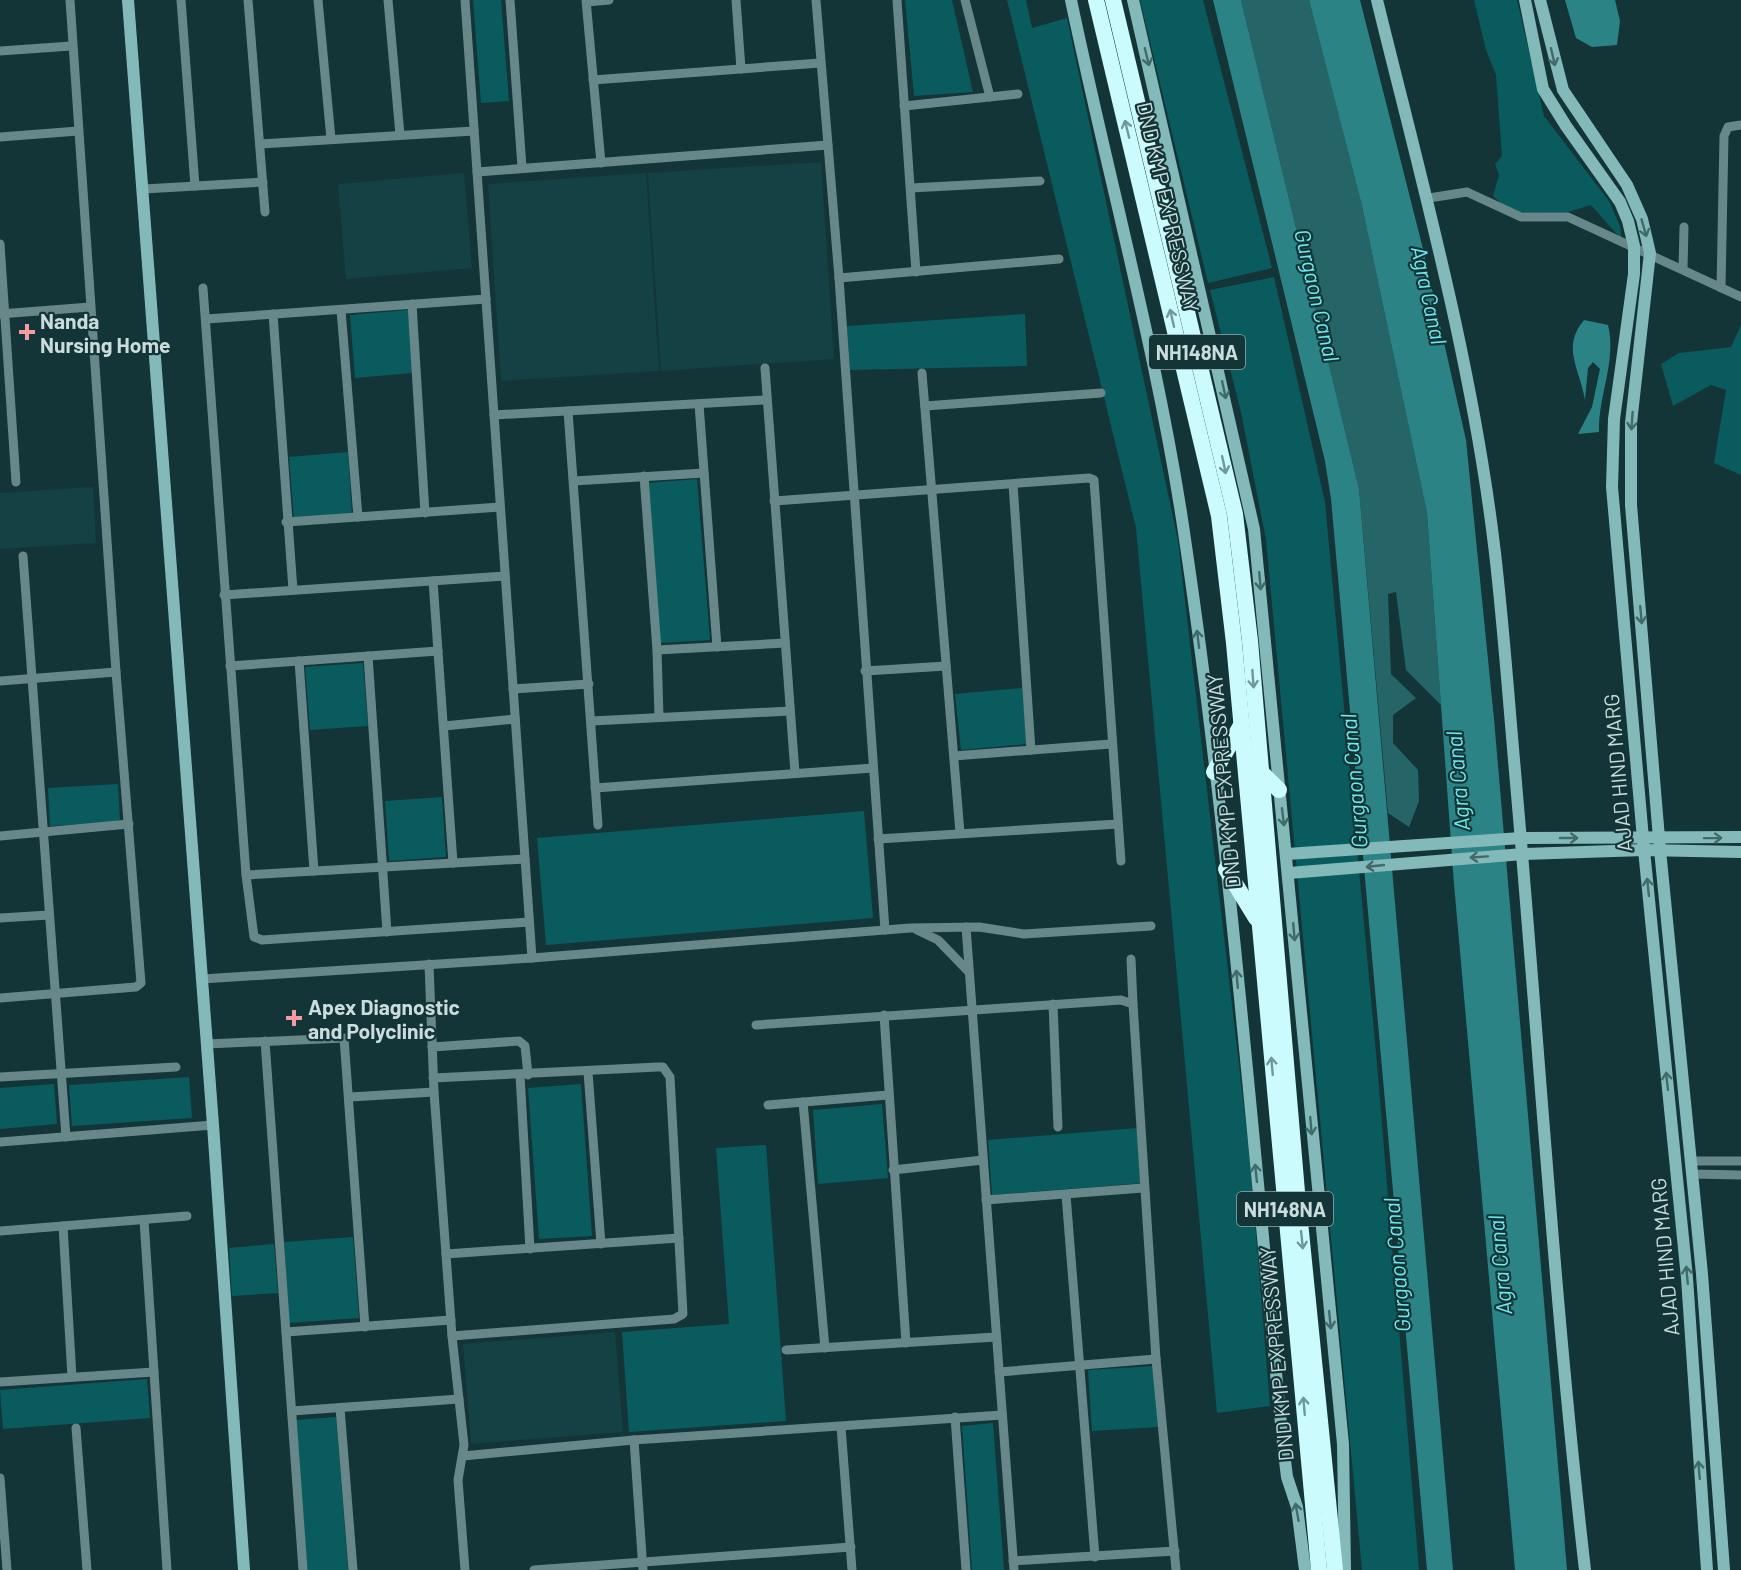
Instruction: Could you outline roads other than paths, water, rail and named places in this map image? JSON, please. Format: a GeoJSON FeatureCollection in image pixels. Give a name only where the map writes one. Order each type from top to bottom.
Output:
{"type":"FeatureCollection","features":[{"type":"Feature","properties":{"kind":"highway","name":"DND KMP EXPRESSWAY"},"geometry":{"type":"LineString","coordinates":[[1096,0],[1219,516],[1234,643],[1258,922],[1317,1464],[1335,1570]]}},
{"type":"Feature","properties":{"kind":"highway","name":"DND KMP EXPRESSWAY"},"geometry":{"type":"LineString","coordinates":[[1113,0],[1235,514],[1250,641],[1298,1192],[1317,1464],[1318,1570]]}},
{"type":"Feature","properties":{"kind":"highway"},"geometry":{"type":"LineString","coordinates":[[1215,772],[1240,728]]}},
{"type":"Feature","properties":{"kind":"highway"},"geometry":{"type":"LineString","coordinates":[[1262,773],[1280,790]]}},
{"type":"Feature","properties":{"kind":"highway"},"geometry":{"type":"LineString","coordinates":[[1226,869],[1258,922]]}},
{"type":"Feature","properties":{"kind":"street"},"geometry":{"type":"LineString","coordinates":[[0,998],[140,986],[141,979],[116,672],[71,46],[70,0]]}},
{"type":"Feature","properties":{"kind":"street"},"geometry":{"type":"LineString","coordinates":[[128,0],[144,189],[244,1570]]}},
{"type":"Feature","properties":{"kind":"street"},"geometry":{"type":"LineString","coordinates":[[181,0],[195,186]]}},
{"type":"Feature","properties":{"kind":"street"},"geometry":{"type":"LineString","coordinates":[[248,0],[265,212]]}},
{"type":"Feature","properties":{"kind":"street"},"geometry":{"type":"LineString","coordinates":[[318,0],[331,140]]}},
{"type":"Feature","properties":{"kind":"street"},"geometry":{"type":"LineString","coordinates":[[388,0],[400,135]]}},
{"type":"Feature","properties":{"kind":"street"},"geometry":{"type":"LineString","coordinates":[[465,0],[532,958]]}},
{"type":"Feature","properties":{"kind":"street"},"geometry":{"type":"LineString","coordinates":[[510,0],[522,168]]}},
{"type":"Feature","properties":{"kind":"street"},"geometry":{"type":"LineString","coordinates":[[601,163],[586,1],[609,0]]}},
{"type":"Feature","properties":{"kind":"street"},"geometry":{"type":"LineString","coordinates":[[736,0],[741,69]]}},
{"type":"Feature","properties":{"kind":"street"},"geometry":{"type":"LineString","coordinates":[[816,0],[839,278],[852,495],[885,930]]}},
{"type":"Feature","properties":{"kind":"street"},"geometry":{"type":"LineString","coordinates":[[897,0],[916,272]]}},
{"type":"Feature","properties":{"kind":"street"},"geometry":{"type":"LineString","coordinates":[[965,0],[990,97]]}},
{"type":"Feature","properties":{"kind":"street"},"geometry":{"type":"LineString","coordinates":[[1071,0],[1160,392],[1186,545],[1226,869],[1283,1444],[1287,1477],[1297,1507],[1305,1570]]}},
{"type":"Feature","properties":{"kind":"street"},"geometry":{"type":"LineString","coordinates":[[1133,0],[1254,529],[1343,1444],[1345,1570]]}},
{"type":"Feature","properties":{"kind":"street"},"geometry":{"type":"LineString","coordinates":[[1377,0],[1429,198],[1461,349],[1495,551],[1516,839],[1585,1570]]}},
{"type":"Feature","properties":{"kind":"street","name":"AJAD HIND MARG"},"geometry":{"type":"LineString","coordinates":[[1525,0],[1543,89],[1566,126],[1620,202],[1628,221],[1634,246],[1634,274],[1614,419],[1612,487],[1644,844],[1687,1278],[1707,1570]]}},
{"type":"Feature","properties":{"kind":"street"},"geometry":{"type":"LineString","coordinates":[[1540,0],[1563,90],[1627,185],[1642,219],[1650,253],[1631,423],[1629,481],[1691,1168],[1724,1570]]}},
{"type":"Feature","properties":{"kind":"street"},"geometry":{"type":"LineString","coordinates":[[0,51],[71,46]]}},
{"type":"Feature","properties":{"kind":"street"},"geometry":{"type":"LineString","coordinates":[[593,80],[820,63]]}},
{"type":"Feature","properties":{"kind":"street"},"geometry":{"type":"LineString","coordinates":[[904,106],[1018,94]]}},
{"type":"Feature","properties":{"kind":"street"},"geometry":{"type":"LineString","coordinates":[[1721,288],[1725,130],[1728,127],[1741,125]]}},
{"type":"Feature","properties":{"kind":"street"},"geometry":{"type":"LineString","coordinates":[[260,144],[474,130]]}},
{"type":"Feature","properties":{"kind":"street"},"geometry":{"type":"LineString","coordinates":[[0,137],[78,131]]}},
{"type":"Feature","properties":{"kind":"street"},"geometry":{"type":"LineString","coordinates":[[477,171],[828,145]]}},
{"type":"Feature","properties":{"kind":"street"},"geometry":{"type":"LineString","coordinates":[[911,188],[1040,181]]}},
{"type":"Feature","properties":{"kind":"street"},"geometry":{"type":"LineString","coordinates":[[144,189],[262,182]]}},
{"type":"Feature","properties":{"kind":"street"},"geometry":{"type":"LineString","coordinates":[[1429,198],[1467,192],[1521,218],[1568,217],[1741,297]]}},
{"type":"Feature","properties":{"kind":"street"},"geometry":{"type":"LineString","coordinates":[[1683,269],[1684,227]]}},
{"type":"Feature","properties":{"kind":"street"},"geometry":{"type":"LineString","coordinates":[[0,244],[2,314],[16,482]]}},
{"type":"Feature","properties":{"kind":"street"},"geometry":{"type":"LineString","coordinates":[[839,278],[1059,260]]}},
{"type":"Feature","properties":{"kind":"street"},"geometry":{"type":"LineString","coordinates":[[203,288],[224,595],[252,933],[257,939],[530,922]]}},
{"type":"Feature","properties":{"kind":"street"},"geometry":{"type":"LineString","coordinates":[[206,319],[486,299]]}},
{"type":"Feature","properties":{"kind":"street"},"geometry":{"type":"LineString","coordinates":[[412,304],[425,513]]}},
{"type":"Feature","properties":{"kind":"street"},"geometry":{"type":"LineString","coordinates":[[2,314],[90,307]]}},
{"type":"Feature","properties":{"kind":"street"},"geometry":{"type":"LineString","coordinates":[[341,310],[358,517]]}},
{"type":"Feature","properties":{"kind":"street"},"geometry":{"type":"LineString","coordinates":[[273,314],[286,522],[293,590]]}},
{"type":"Feature","properties":{"kind":"street"},"geometry":{"type":"LineString","coordinates":[[765,368],[795,773]]}},
{"type":"Feature","properties":{"kind":"street"},"geometry":{"type":"LineString","coordinates":[[922,373],[960,833]]}},
{"type":"Feature","properties":{"kind":"street"},"geometry":{"type":"LineString","coordinates":[[925,406],[1101,393]]}},
{"type":"Feature","properties":{"kind":"street"},"geometry":{"type":"LineString","coordinates":[[494,415],[766,400]]}},
{"type":"Feature","properties":{"kind":"street"},"geometry":{"type":"LineString","coordinates":[[699,404],[717,647]]}},
{"type":"Feature","properties":{"kind":"street"},"geometry":{"type":"LineString","coordinates":[[568,411],[598,825]]}},
{"type":"Feature","properties":{"kind":"street"},"geometry":{"type":"LineString","coordinates":[[574,480],[704,473]]}},
{"type":"Feature","properties":{"kind":"street"},"geometry":{"type":"LineString","coordinates":[[644,476],[657,650],[659,717]]}},
{"type":"Feature","properties":{"kind":"street"},"geometry":{"type":"LineString","coordinates":[[774,501],[1089,478],[1094,480],[1121,861]]}},
{"type":"Feature","properties":{"kind":"street"},"geometry":{"type":"LineString","coordinates":[[1013,484],[1031,750]]}},
{"type":"Feature","properties":{"kind":"street"},"geometry":{"type":"LineString","coordinates":[[286,522],[500,507]]}},
{"type":"Feature","properties":{"kind":"street"},"geometry":{"type":"LineString","coordinates":[[22,556],[66,1137]]}},
{"type":"Feature","properties":{"kind":"street"},"geometry":{"type":"LineString","coordinates":[[224,595],[505,576]]}},
{"type":"Feature","properties":{"kind":"street"},"geometry":{"type":"LineString","coordinates":[[433,581],[453,863]]}},
{"type":"Feature","properties":{"kind":"street"},"geometry":{"type":"LineString","coordinates":[[657,650],[785,643]]}},
{"type":"Feature","properties":{"kind":"street"},"geometry":{"type":"LineString","coordinates":[[230,666],[438,651]]}},
{"type":"Feature","properties":{"kind":"street"},"geometry":{"type":"LineString","coordinates":[[368,656],[387,932]]}},
{"type":"Feature","properties":{"kind":"street"},"geometry":{"type":"LineString","coordinates":[[299,661],[314,871]]}},
{"type":"Feature","properties":{"kind":"street"},"geometry":{"type":"LineString","coordinates":[[866,671],[946,666]]}},
{"type":"Feature","properties":{"kind":"street"},"geometry":{"type":"LineString","coordinates":[[0,681],[116,672]]}},
{"type":"Feature","properties":{"kind":"street"},"geometry":{"type":"LineString","coordinates":[[513,689],[589,684]]}},
{"type":"Feature","properties":{"kind":"street"},"geometry":{"type":"LineString","coordinates":[[592,721],[790,711]]}},
{"type":"Feature","properties":{"kind":"street"},"geometry":{"type":"LineString","coordinates":[[444,726],[515,719]]}},
{"type":"Feature","properties":{"kind":"street"},"geometry":{"type":"LineString","coordinates":[[954,756],[1111,744]]}},
{"type":"Feature","properties":{"kind":"street"},"geometry":{"type":"LineString","coordinates":[[595,788],[873,768]]}},
{"type":"Feature","properties":{"kind":"street"},"geometry":{"type":"LineString","coordinates":[[0,836],[129,824]]}},
{"type":"Feature","properties":{"kind":"street"},"geometry":{"type":"LineString","coordinates":[[878,839],[1118,824]]}},
{"type":"Feature","properties":{"kind":"street"},"geometry":{"type":"LineString","coordinates":[[1287,854],[1516,839],[1660,844],[1741,837]]}},
{"type":"Feature","properties":{"kind":"street"},"geometry":{"type":"LineString","coordinates":[[1439,843],[1439,860]]}},
{"type":"Feature","properties":{"kind":"street"},"geometry":{"type":"LineString","coordinates":[[1289,873],[1644,844]]}},
{"type":"Feature","properties":{"kind":"street"},"geometry":{"type":"LineString","coordinates":[[1660,844],[1741,852]]}},
{"type":"Feature","properties":{"kind":"street"},"geometry":{"type":"LineString","coordinates":[[246,875],[525,859]]}},
{"type":"Feature","properties":{"kind":"street"},"geometry":{"type":"LineString","coordinates":[[0,918],[49,915]]}},
{"type":"Feature","properties":{"kind":"street"},"geometry":{"type":"LineString","coordinates":[[202,979],[532,958],[910,928],[966,927],[1024,934],[1152,926]]}},
{"type":"Feature","properties":{"kind":"street"},"geometry":{"type":"LineString","coordinates":[[966,927],[1013,1565],[1174,1551]]}},
{"type":"Feature","properties":{"kind":"street"},"geometry":{"type":"LineString","coordinates":[[910,928],[938,940],[960,960],[969,973]]}},
{"type":"Feature","properties":{"kind":"street"},"geometry":{"type":"LineString","coordinates":[[1131,959],[1143,1188],[1176,1570]]}},
{"type":"Feature","properties":{"kind":"street"},"geometry":{"type":"LineString","coordinates":[[429,964],[434,1092],[463,1456],[458,1480],[465,1570]]}},
{"type":"Feature","properties":{"kind":"street"},"geometry":{"type":"LineString","coordinates":[[756,1025],[1121,1000],[1133,1005]]}},
{"type":"Feature","properties":{"kind":"street"},"geometry":{"type":"LineString","coordinates":[[1053,1005],[1058,1127]]}},
{"type":"Feature","properties":{"kind":"street"},"geometry":{"type":"LineString","coordinates":[[884,1015],[906,1343]]}},
{"type":"Feature","properties":{"kind":"street"},"geometry":{"type":"LineString","coordinates":[[207,1044],[344,1038],[365,1327]]}},
{"type":"Feature","properties":{"kind":"street"},"geometry":{"type":"LineString","coordinates":[[265,1041],[303,1570]]}},
{"type":"Feature","properties":{"kind":"street"},"geometry":{"type":"LineString","coordinates":[[432,1047],[519,1041],[525,1046],[530,1249]]}},
{"type":"Feature","properties":{"kind":"street"},"geometry":{"type":"LineString","coordinates":[[0,1077],[176,1066]]}},
{"type":"Feature","properties":{"kind":"street"},"geometry":{"type":"LineString","coordinates":[[434,1078],[658,1067],[667,1071],[670,1077],[684,1308],[679,1318],[452,1336]]}},
{"type":"Feature","properties":{"kind":"street"},"geometry":{"type":"LineString","coordinates":[[588,1072],[601,1244]]}},
{"type":"Feature","properties":{"kind":"street"},"geometry":{"type":"LineString","coordinates":[[350,1097],[434,1092]]}},
{"type":"Feature","properties":{"kind":"street"},"geometry":{"type":"LineString","coordinates":[[768,1105],[888,1095]]}},
{"type":"Feature","properties":{"kind":"street"},"geometry":{"type":"LineString","coordinates":[[803,1102],[825,1348]]}},
{"type":"Feature","properties":{"kind":"street"},"geometry":{"type":"LineString","coordinates":[[0,1142],[213,1125]]}},
{"type":"Feature","properties":{"kind":"street"},"geometry":{"type":"LineString","coordinates":[[893,1170],[983,1160]]}},
{"type":"Feature","properties":{"kind":"street"},"geometry":{"type":"LineString","coordinates":[[1691,1168],[1741,1161]]}},
{"type":"Feature","properties":{"kind":"street"},"geometry":{"type":"LineString","coordinates":[[1691,1168],[1741,1175]]}},
{"type":"Feature","properties":{"kind":"street"},"geometry":{"type":"LineString","coordinates":[[986,1200],[1143,1188]]}},
{"type":"Feature","properties":{"kind":"street"},"geometry":{"type":"LineString","coordinates":[[1066,1195],[1095,1557]]}},
{"type":"Feature","properties":{"kind":"street"},"geometry":{"type":"LineString","coordinates":[[0,1231],[188,1216]]}},
{"type":"Feature","properties":{"kind":"street"},"geometry":{"type":"LineString","coordinates":[[144,1220],[167,1570]]}},
{"type":"Feature","properties":{"kind":"street"},"geometry":{"type":"LineString","coordinates":[[63,1226],[72,1377]]}},
{"type":"Feature","properties":{"kind":"street"},"geometry":{"type":"LineString","coordinates":[[446,1254],[679,1238]]}},
{"type":"Feature","properties":{"kind":"street"},"geometry":{"type":"LineString","coordinates":[[286,1332],[451,1320]]}},
{"type":"Feature","properties":{"kind":"street"},"geometry":{"type":"LineString","coordinates":[[786,1350],[996,1337]]}},
{"type":"Feature","properties":{"kind":"street"},"geometry":{"type":"LineString","coordinates":[[999,1372],[1156,1359]]}},
{"type":"Feature","properties":{"kind":"street"},"geometry":{"type":"LineString","coordinates":[[0,1382],[154,1372]]}},
{"type":"Feature","properties":{"kind":"street"},"geometry":{"type":"LineString","coordinates":[[292,1411],[459,1400]]}},
{"type":"Feature","properties":{"kind":"street"},"geometry":{"type":"LineString","coordinates":[[340,1408],[353,1570]]}},
{"type":"Feature","properties":{"kind":"street"},"geometry":{"type":"LineString","coordinates":[[463,1456],[634,1440],[1002,1415]]}},
{"type":"Feature","properties":{"kind":"street"},"geometry":{"type":"LineString","coordinates":[[955,1417],[966,1570]]}},
{"type":"Feature","properties":{"kind":"street"},"geometry":{"type":"LineString","coordinates":[[841,1427],[852,1570]]}},
{"type":"Feature","properties":{"kind":"street"},"geometry":{"type":"LineString","coordinates":[[76,1428],[87,1570]]}},
{"type":"Feature","properties":{"kind":"street"},"geometry":{"type":"LineString","coordinates":[[634,1440],[642,1566]]}},
{"type":"Feature","properties":{"kind":"street"},"geometry":{"type":"LineString","coordinates":[[0,1478],[7,1570]]}},
{"type":"Feature","properties":{"kind":"street"},"geometry":{"type":"LineString","coordinates":[[1702,1508],[1719,1506]]}},
{"type":"Feature","properties":{"kind":"street"},"geometry":{"type":"LineString","coordinates":[[534,1570],[642,1566],[851,1547]]}},
{"type":"Feature","properties":{"kind":"water"},"geometry":{"type":"Polygon","coordinates":[[[1213,0],[1241,0],[1359,489],[1453,1570],[1427,1570],[1331,499],[1325,461],[1213,0]]]}},
{"type":"Feature","properties":{"kind":"water","name":"Agra Canal"},"geometry":{"type":"Polygon","coordinates":[[[1309,0],[1360,0],[1422,245],[1466,440],[1494,719],[1567,1570],[1515,1570],[1454,884],[1427,513],[1362,206],[1309,0]]]}},
{"type":"Feature","properties":{"kind":"water"},"geometry":{"type":"Polygon","coordinates":[[[1565,0],[1615,0],[1620,21],[1617,45],[1592,47],[1576,38],[1565,0]]]}},
{"type":"Feature","properties":{"kind":"water"},"geometry":{"type":"Polygon","coordinates":[[[1584,320],[1608,325],[1610,351],[1599,432],[1578,434],[1592,407],[1600,369],[1593,362],[1588,368],[1585,400],[1573,349],[1577,330],[1584,320]]]}},
{"type":"Feature","properties":{"kind":"place","name":"Nanda Nursing Home"},"geometry":{"type":"Point","coordinates":[27,332]}},
{"type":"Feature","properties":{"kind":"place","name":"Apex Diagnostic and Polyclinic"},"geometry":{"type":"Point","coordinates":[294,1018]}},
{"type":"Feature","properties":{"kind":"water label","name":"Gurgaon Canal"},"geometry":{"type":"Point","coordinates":[1318,295]}},
{"type":"Feature","properties":{"kind":"water label","name":"Gurgaon Canal"},"geometry":{"type":"Point","coordinates":[1353,781]}},
{"type":"Feature","properties":{"kind":"water label","name":"Gurgaon Canal"},"geometry":{"type":"Point","coordinates":[1396,1265]}}]}
